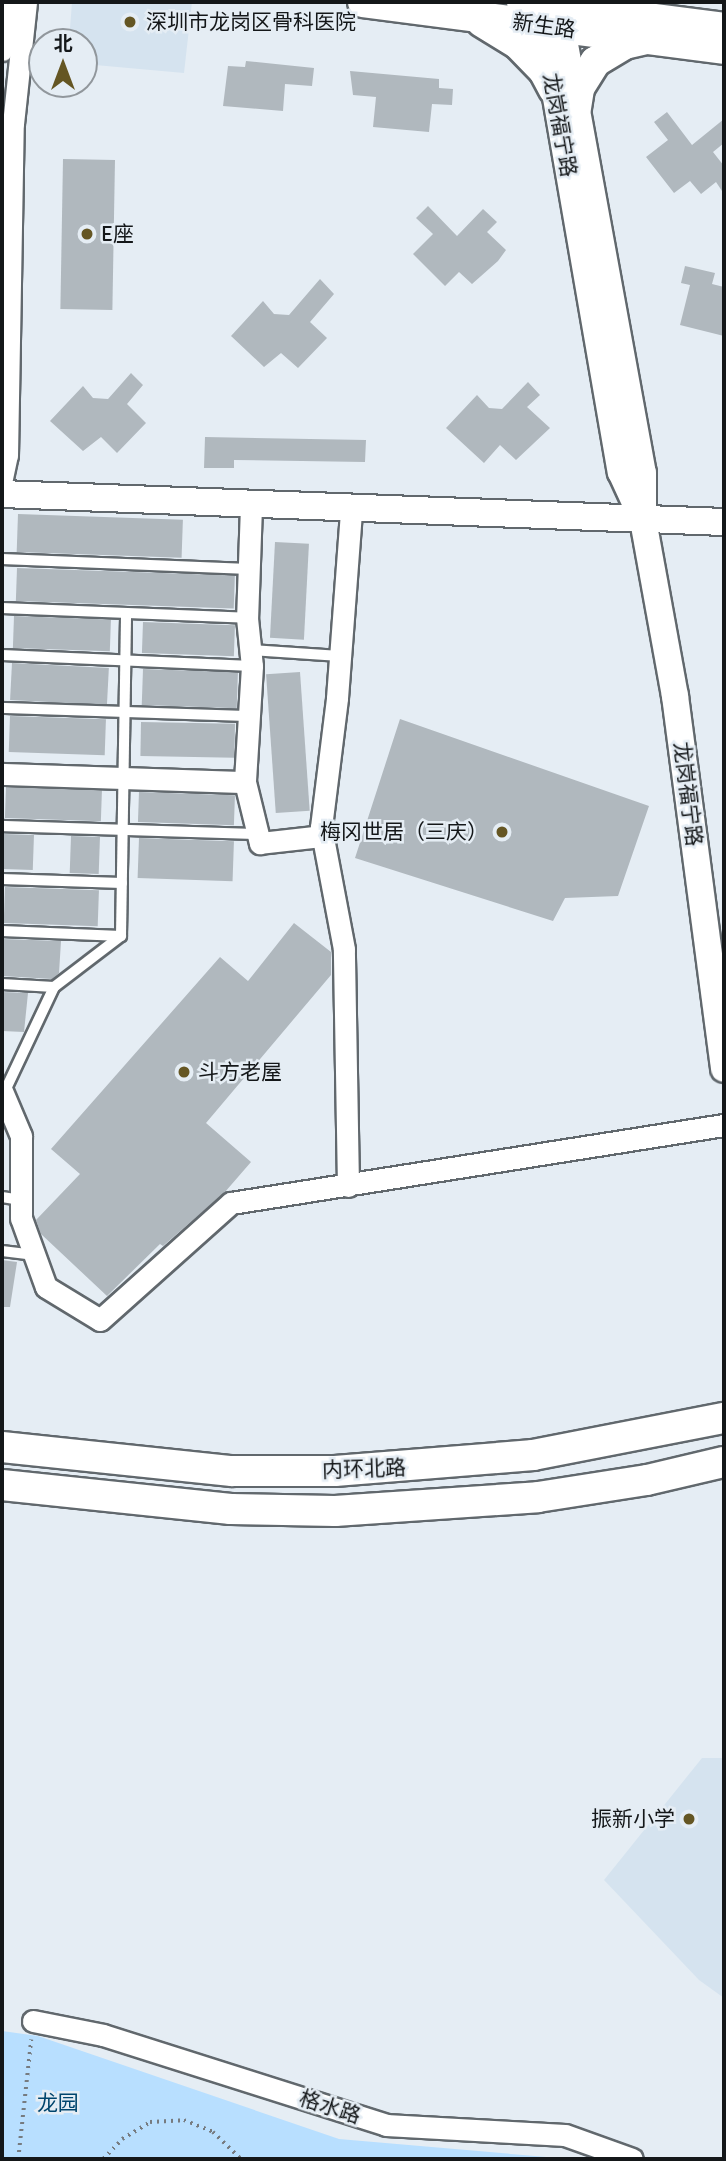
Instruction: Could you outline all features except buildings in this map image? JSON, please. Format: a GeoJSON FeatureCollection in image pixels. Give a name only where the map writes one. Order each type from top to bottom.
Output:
{"type":"FeatureCollection","features":[{"type":"Feature","properties":{"kind":"main road","name":"新生路"},"geometry":{"type":"LineString","coordinates":[[363,2],[462,15],[541,12],[724,28]]}},
{"type":"Feature","properties":{"kind":"main road","name":"新生路"},"geometry":{"type":"LineString","coordinates":[[541,12],[646,39],[724,50]]}},
{"type":"Feature","properties":{"kind":"main road"},"geometry":{"type":"LineString","coordinates":[[462,15],[519,44],[565,99],[579,88],[595,62],[625,44],[646,39]]}},
{"type":"Feature","properties":{"kind":"main road","name":"内环北路"},"geometry":{"type":"LineString","coordinates":[[2,1447],[232,1471],[335,1471],[533,1455],[724,1418]]}},
{"type":"Feature","properties":{"kind":"main road","name":"内环北路"},"geometry":{"type":"LineString","coordinates":[[2,1485],[230,1509],[335,1511],[538,1497],[647,1480],[724,1462]]}},
{"type":"Feature","properties":{"kind":"street"},"geometry":{"type":"LineString","coordinates":[[2,50],[8,2]]}},
{"type":"Feature","properties":{"kind":"street"},"geometry":{"type":"LineString","coordinates":[[2,478],[7,455],[13,124],[26,2]]}},
{"type":"Feature","properties":{"kind":"street","name":"龙岗福宁路"},"geometry":{"type":"LineString","coordinates":[[541,12],[565,99],[621,471],[643,520],[675,696],[724,1069]]}},
{"type":"Feature","properties":{"kind":"street"},"geometry":{"type":"LineString","coordinates":[[2,494],[351,511],[724,522]]}},
{"type":"Feature","properties":{"kind":"street"},"geometry":{"type":"LineString","coordinates":[[251,506],[247,618],[251,658],[250,716],[245,782],[260,843],[323,836]]}},
{"type":"Feature","properties":{"kind":"street"},"geometry":{"type":"LineString","coordinates":[[348,1186],[344,949],[323,836],[351,511]]}},
{"type":"Feature","properties":{"kind":"street"},"geometry":{"type":"LineString","coordinates":[[2,774],[245,782]]}},
{"type":"Feature","properties":{"kind":"street"},"geometry":{"type":"LineString","coordinates":[[3,1093],[20,1136],[11,1199],[46,1287],[100,1320],[230,1203],[724,1125]]}},
{"type":"Feature","properties":{"kind":"street","name":"格水路"},"geometry":{"type":"LineString","coordinates":[[33,2021],[103,2035],[386,2125],[565,2135],[632,2159]]}},
{"type":"Feature","properties":{"kind":"lane"},"geometry":{"type":"LineString","coordinates":[[2,559],[249,569]]}},
{"type":"Feature","properties":{"kind":"lane"},"geometry":{"type":"LineString","coordinates":[[2,608],[247,618]]}},
{"type":"Feature","properties":{"kind":"lane"},"geometry":{"type":"LineString","coordinates":[[121,936],[126,613]]}},
{"type":"Feature","properties":{"kind":"lane"},"geometry":{"type":"LineString","coordinates":[[2,655],[125,660],[340,656]]}},
{"type":"Feature","properties":{"kind":"lane"},"geometry":{"type":"LineString","coordinates":[[2,708],[250,716]]}},
{"type":"Feature","properties":{"kind":"lane"},"geometry":{"type":"LineString","coordinates":[[2,826],[258,834]]}},
{"type":"Feature","properties":{"kind":"lane"},"geometry":{"type":"LineString","coordinates":[[2,879],[122,883]]}},
{"type":"Feature","properties":{"kind":"lane"},"geometry":{"type":"LineString","coordinates":[[2,931],[121,936]]}},
{"type":"Feature","properties":{"kind":"lane"},"geometry":{"type":"LineString","coordinates":[[3,1093],[54,987],[121,936]]}},
{"type":"Feature","properties":{"kind":"lane"},"geometry":{"type":"LineString","coordinates":[[2,984],[54,987]]}},
{"type":"Feature","properties":{"kind":"lane"},"geometry":{"type":"LineString","coordinates":[[2,1251],[34,1255]]}},
{"type":"Feature","properties":{"kind":"path"},"geometry":{"type":"LineString","coordinates":[[18,2159],[33,2021]]}},
{"type":"Feature","properties":{"kind":"path"},"geometry":{"type":"LineString","coordinates":[[103,2159],[122,2139],[150,2122],[184,2120],[213,2132],[241,2159]]}},
{"type":"Feature","properties":{"kind":"shaded area","name":"深圳市龙岗区骨科医院"},"geometry":{"type":"Polygon","coordinates":[[[72,2],[192,2],[184,73],[98,65],[98,28],[70,28],[72,2]]]}},
{"type":"Feature","properties":{"kind":"shaded area","name":"振新小学"},"geometry":{"type":"Polygon","coordinates":[[[702,1758],[724,1758],[724,1998],[699,1980],[604,1880],[702,1758]]]}},
{"type":"Feature","properties":{"kind":"green space","name":"龙园"},"geometry":{"type":"Polygon","coordinates":[[[2,2031],[38,2036],[339,2139],[570,2159],[2,2159],[2,2031]]]}},
{"type":"Feature","properties":{"kind":"place","name":"深圳市龙岗区骨科医院"},"geometry":{"type":"Point","coordinates":[130,22]}},
{"type":"Feature","properties":{"kind":"place","name":"E座"},"geometry":{"type":"Point","coordinates":[87,234]}},
{"type":"Feature","properties":{"kind":"place","name":"梅冈世居（三庆）"},"geometry":{"type":"Point","coordinates":[502,832]}},
{"type":"Feature","properties":{"kind":"place","name":"斗方老屋"},"geometry":{"type":"Point","coordinates":[184,1072]}},
{"type":"Feature","properties":{"kind":"place","name":"振新小学"},"geometry":{"type":"Point","coordinates":[689,1819]}}]}
